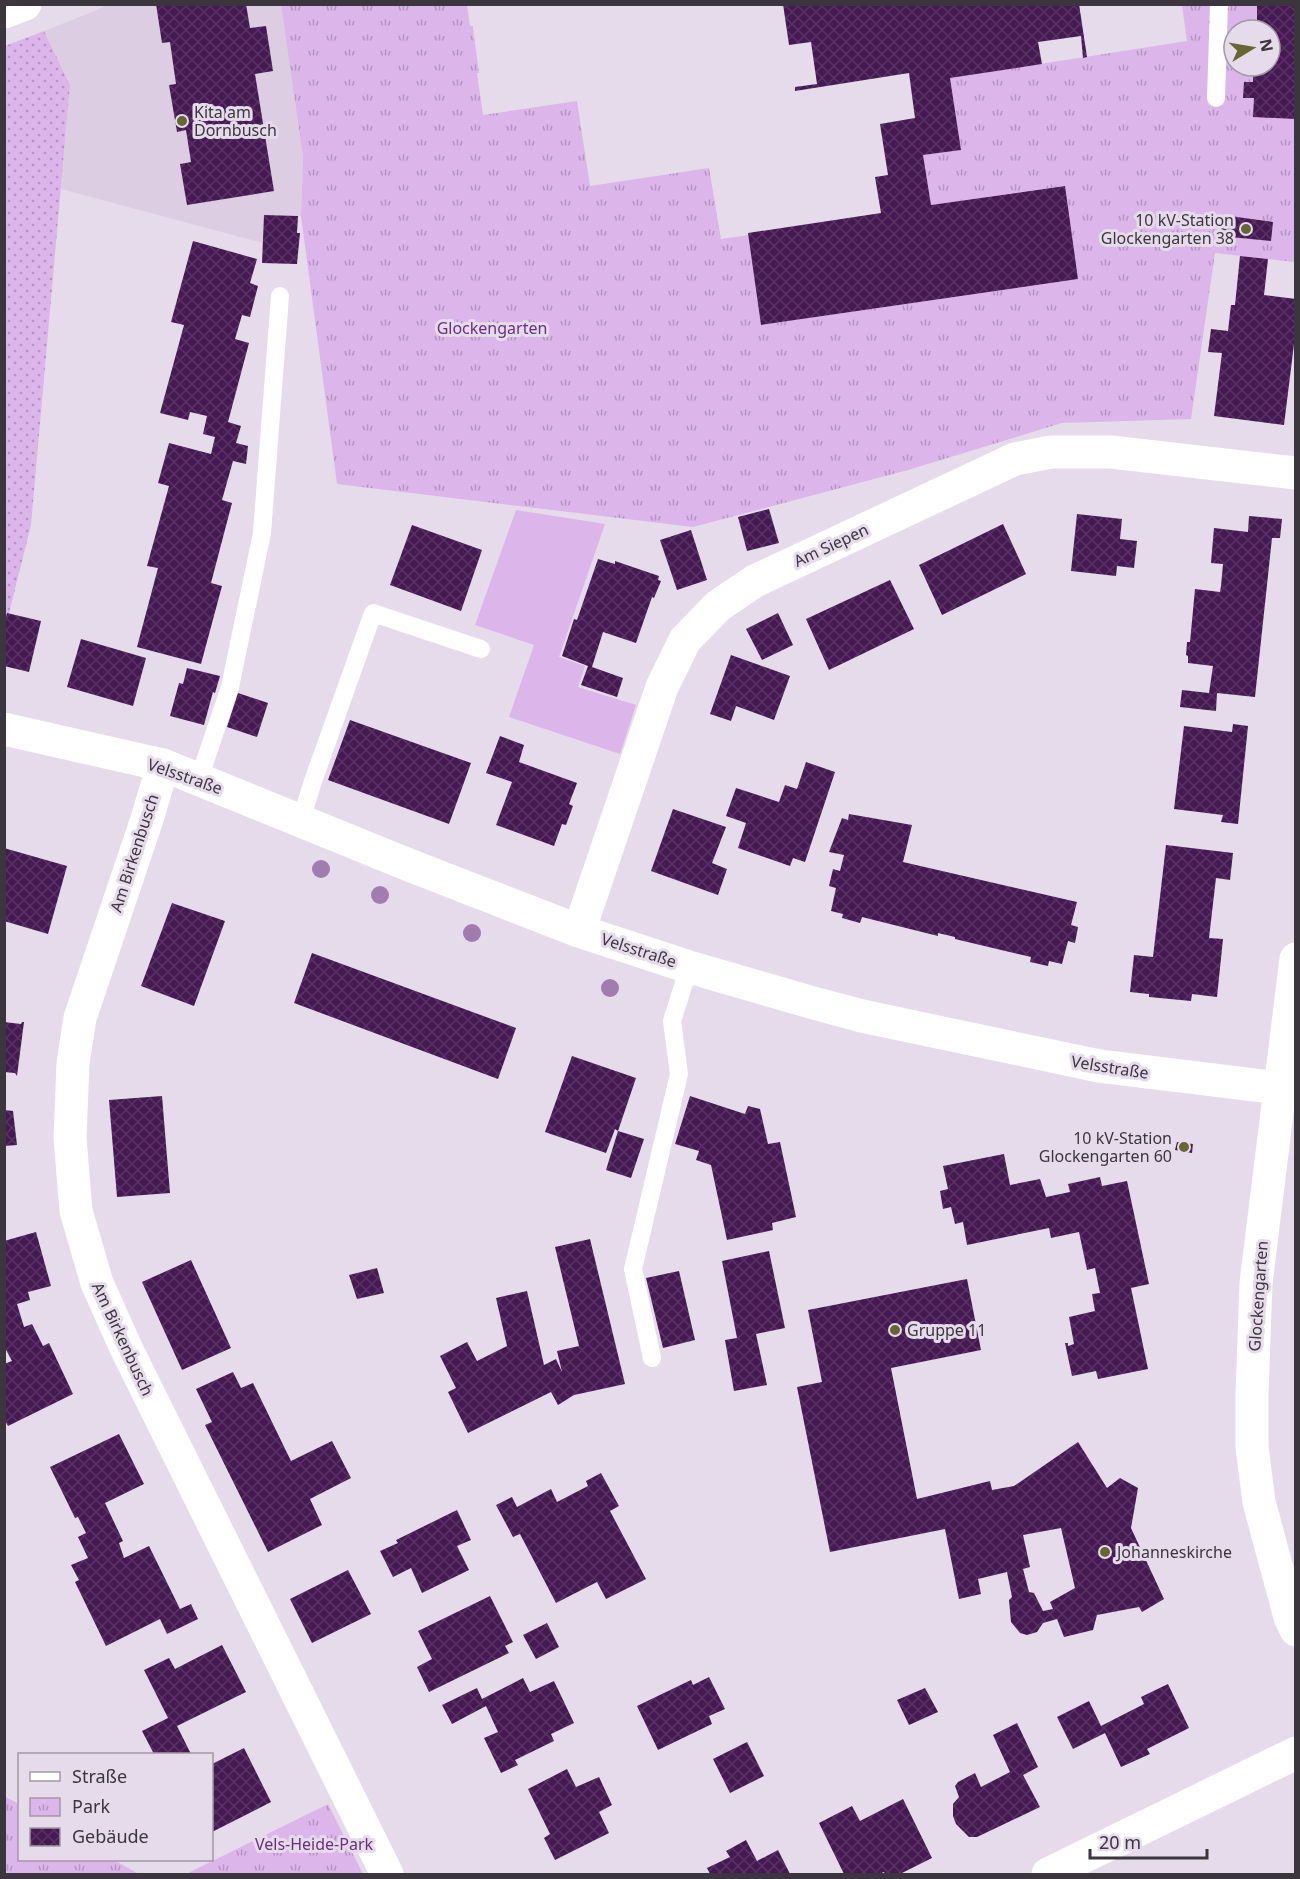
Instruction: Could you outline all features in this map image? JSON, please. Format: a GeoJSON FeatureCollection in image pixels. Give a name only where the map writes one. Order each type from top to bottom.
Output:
{"type":"FeatureCollection","features":[{"type":"Feature","properties":{"kind":"street"},"geometry":{"type":"LineString","coordinates":[[4,12],[25,4]]}},
{"type":"Feature","properties":{"kind":"street","name":"Am Siepen"},"geometry":{"type":"LineString","coordinates":[[579,931],[662,687],[685,640],[717,606],[755,581],[1015,459],[1052,452],[1111,452],[1296,473]]}},
{"type":"Feature","properties":{"kind":"street","name":"Velsstraße"},"geometry":{"type":"LineString","coordinates":[[4,729],[163,765],[579,931],[689,967],[862,1016],[1088,1064],[1161,1075],[1287,1089]]}},
{"type":"Feature","properties":{"kind":"street","name":"Am Birkenbusch"},"geometry":{"type":"LineString","coordinates":[[163,765],[80,1018],[73,1063],[70,1138],[76,1211],[97,1283],[126,1348],[387,1875]]}},
{"type":"Feature","properties":{"kind":"street","name":"Glockengarten"},"geometry":{"type":"LineString","coordinates":[[1296,959],[1287,1089],[1256,1283],[1252,1394],[1252,1447],[1259,1502],[1290,1617],[1296,1630]]}},
{"type":"Feature","properties":{"kind":"street"},"geometry":{"type":"LineString","coordinates":[[1048,1875],[1296,1753]]}},
{"type":"Feature","properties":{"kind":"lane"},"geometry":{"type":"LineString","coordinates":[[1216,98],[1219,4]]}},
{"type":"Feature","properties":{"kind":"lane"},"geometry":{"type":"LineString","coordinates":[[199,779],[230,687],[262,533],[280,296]]}},
{"type":"Feature","properties":{"kind":"lane"},"geometry":{"type":"LineString","coordinates":[[301,820],[373,614],[481,649]]}},
{"type":"Feature","properties":{"kind":"lane"},"geometry":{"type":"LineString","coordinates":[[652,1358],[633,1269],[679,1074],[672,1021],[689,967]]}},
{"type":"Feature","properties":{"kind":"shaded area","name":"Kita am Dornbusch"},"geometry":{"type":"Polygon","coordinates":[[[107,5],[281,5],[303,157],[301,216],[264,215],[263,243],[61,189],[70,85],[44,31],[107,5]]]}},
{"type":"Feature","properties":{"kind":"green space","name":"Glockengarten"},"geometry":{"type":"Polygon","coordinates":[[[281,5],[467,5],[470,26],[473,26],[483,115],[577,101],[590,186],[709,168],[721,239],[749,235],[761,325],[1078,279],[1064,186],[931,205],[923,155],[961,150],[950,78],[1187,41],[1182,5],[1295,5],[1295,262],[1215,253],[1191,419],[1062,423],[908,470],[693,527],[337,484],[301,216],[303,157],[281,5]]]}},
{"type":"Feature","properties":{"kind":"green space"},"geometry":{"type":"Polygon","coordinates":[[[44,31],[70,85],[31,525],[5,629],[5,46],[44,31]]]}},
{"type":"Feature","properties":{"kind":"green space"},"geometry":{"type":"Polygon","coordinates":[[[516,510],[605,524],[559,657],[585,666],[578,687],[636,705],[620,754],[509,717],[534,645],[475,625],[516,510]]]}},
{"type":"Feature","properties":{"kind":"green space"},"geometry":{"type":"Polygon","coordinates":[[[4,1796],[18,1803],[18,1861],[116,1861],[139,1874],[5,1874],[4,1796]]]}},
{"type":"Feature","properties":{"kind":"green space","name":"Vels-Heide-Park"},"geometry":{"type":"Polygon","coordinates":[[[328,1804],[363,1874],[186,1874],[328,1804]]]}},
{"type":"Feature","properties":{"kind":"building"},"geometry":{"type":"Polygon","coordinates":[[[156,4],[246,4],[250,28],[266,26],[273,71],[255,74],[274,191],[187,205],[180,164],[191,162],[186,130],[177,132],[169,85],[176,84],[170,42],[162,43],[156,4]]]}},
{"type":"Feature","properties":{"kind":"building"},"geometry":{"type":"Polygon","coordinates":[[[783,4],[1079,4],[1087,57],[1083,58],[1081,36],[1038,42],[1042,64],[950,78],[961,150],[923,155],[931,205],[1065,186],[1078,279],[761,325],[748,233],[881,213],[875,177],[888,175],[880,124],[915,118],[909,73],[795,91],[795,87],[817,84],[811,42],[789,45],[783,4]]]}},
{"type":"Feature","properties":{"kind":"building"},"geometry":{"type":"Polygon","coordinates":[[[1257,4],[1296,4],[1296,119],[1253,117],[1254,98],[1243,98],[1244,82],[1253,82],[1253,78],[1282,78],[1282,18],[1257,18],[1257,4]]]}},
{"type":"Feature","properties":{"kind":"building"},"geometry":{"type":"Polygon","coordinates":[[[264,215],[298,216],[297,233],[300,233],[297,264],[262,263],[264,215]]]}},
{"type":"Feature","properties":{"kind":"building","name":"10 kV-Station Glockengarten 38"},"geometry":{"type":"Polygon","coordinates":[[[1222,215],[1273,222],[1271,241],[1220,236],[1222,215]]]}},
{"type":"Feature","properties":{"kind":"building"},"geometry":{"type":"Polygon","coordinates":[[[193,241],[257,259],[250,283],[258,286],[250,317],[242,315],[235,339],[249,343],[228,422],[241,426],[236,443],[248,446],[246,464],[233,461],[222,500],[232,503],[211,583],[222,586],[201,664],[137,647],[158,568],[147,566],[169,486],[158,483],[169,443],[211,454],[215,437],[203,434],[207,416],[190,412],[188,420],[160,413],[184,325],[171,322],[193,241]]]}},
{"type":"Feature","properties":{"kind":"building"},"geometry":{"type":"Polygon","coordinates":[[[1240,256],[1268,259],[1264,295],[1296,299],[1296,328],[1284,425],[1214,416],[1222,353],[1208,352],[1211,329],[1228,331],[1231,305],[1235,305],[1240,256]]]}},
{"type":"Feature","properties":{"kind":"building"},"geometry":{"type":"Polygon","coordinates":[[[769,509],[779,543],[747,551],[738,517],[769,509]]]}},
{"type":"Feature","properties":{"kind":"building"},"geometry":{"type":"Polygon","coordinates":[[[1077,514],[1122,519],[1120,539],[1137,541],[1134,568],[1117,566],[1116,576],[1071,571],[1077,514]]]}},
{"type":"Feature","properties":{"kind":"building"},"geometry":{"type":"Polygon","coordinates":[[[1249,516],[1282,519],[1280,538],[1272,538],[1255,697],[1217,693],[1216,711],[1180,707],[1182,690],[1209,693],[1213,666],[1188,663],[1186,655],[1187,642],[1190,642],[1195,589],[1220,592],[1223,564],[1211,563],[1214,528],[1248,532],[1249,516]]]}},
{"type":"Feature","properties":{"kind":"building"},"geometry":{"type":"Polygon","coordinates":[[[1003,524],[1026,574],[942,615],[919,565],[1003,524]]]}},
{"type":"Feature","properties":{"kind":"building"},"geometry":{"type":"Polygon","coordinates":[[[412,525],[482,550],[461,611],[390,585],[412,525]]]}},
{"type":"Feature","properties":{"kind":"building"},"geometry":{"type":"Polygon","coordinates":[[[691,530],[707,580],[677,590],[660,540],[691,530]]]}},
{"type":"Feature","properties":{"kind":"building"},"geometry":{"type":"Polygon","coordinates":[[[598,559],[615,564],[615,561],[659,576],[658,580],[661,581],[654,598],[652,597],[636,643],[603,632],[592,667],[623,678],[617,697],[581,685],[588,666],[562,656],[598,559]]]}},
{"type":"Feature","properties":{"kind":"building"},"geometry":{"type":"Polygon","coordinates":[[[890,580],[914,629],[829,670],[806,619],[890,580]]]}},
{"type":"Feature","properties":{"kind":"building"},"geometry":{"type":"Polygon","coordinates":[[[7,613],[41,621],[29,672],[4,666],[4,625],[7,613]]]}},
{"type":"Feature","properties":{"kind":"building"},"geometry":{"type":"Polygon","coordinates":[[[778,613],[793,645],[762,660],[746,629],[778,613]]]}},
{"type":"Feature","properties":{"kind":"building"},"geometry":{"type":"Polygon","coordinates":[[[81,639],[146,658],[133,706],[67,687],[81,639]]]}},
{"type":"Feature","properties":{"kind":"building"},"geometry":{"type":"Polygon","coordinates":[[[731,655],[790,676],[774,720],[736,706],[731,721],[710,714],[731,655]]]}},
{"type":"Feature","properties":{"kind":"building"},"geometry":{"type":"Polygon","coordinates":[[[187,668],[220,676],[204,725],[170,716],[179,683],[183,684],[187,668]]]}},
{"type":"Feature","properties":{"kind":"building"},"geometry":{"type":"Polygon","coordinates":[[[238,693],[268,703],[257,737],[227,727],[238,693]]]}},
{"type":"Feature","properties":{"kind":"building"},"geometry":{"type":"Polygon","coordinates":[[[350,720],[471,763],[449,824],[328,780],[350,720]]]}},
{"type":"Feature","properties":{"kind":"building"},"geometry":{"type":"Polygon","coordinates":[[[1233,724],[1248,726],[1238,824],[1221,822],[1223,815],[1174,809],[1184,726],[1232,732],[1233,724]]]}},
{"type":"Feature","properties":{"kind":"building"},"geometry":{"type":"Polygon","coordinates":[[[500,736],[524,745],[519,762],[577,783],[569,804],[573,806],[566,825],[562,824],[554,846],[496,825],[512,782],[486,773],[500,736]]]}},
{"type":"Feature","properties":{"kind":"building"},"geometry":{"type":"Polygon","coordinates":[[[806,762],[835,772],[805,862],[793,858],[790,866],[738,848],[746,823],[726,816],[736,788],[779,802],[785,785],[797,789],[806,762]]]}},
{"type":"Feature","properties":{"kind":"building"},"geometry":{"type":"Polygon","coordinates":[[[673,809],[726,827],[712,863],[727,869],[718,895],[651,871],[673,809]]]}},
{"type":"Feature","properties":{"kind":"building"},"geometry":{"type":"Polygon","coordinates":[[[849,814],[912,825],[903,862],[1077,902],[1071,925],[1078,927],[1075,943],[1068,941],[1062,964],[1049,961],[1048,966],[1030,962],[1031,957],[955,939],[955,937],[938,933],[938,936],[862,917],[860,923],[842,918],[843,914],[831,911],[836,888],[829,886],[833,869],[840,871],[844,855],[829,852],[842,818],[848,820],[849,814]]]}},
{"type":"Feature","properties":{"kind":"building"},"geometry":{"type":"Polygon","coordinates":[[[1166,845],[1233,853],[1230,880],[1216,878],[1209,938],[1223,939],[1217,997],[1192,994],[1191,1001],[1149,997],[1149,994],[1130,992],[1134,955],[1153,957],[1166,845]]]}},
{"type":"Feature","properties":{"kind":"building"},"geometry":{"type":"Polygon","coordinates":[[[4,848],[67,866],[48,934],[4,921],[4,848]]]}},
{"type":"Feature","properties":{"kind":"building"},"geometry":{"type":"Polygon","coordinates":[[[172,903],[225,921],[194,1006],[141,986],[172,903]]]}},
{"type":"Feature","properties":{"kind":"building"},"geometry":{"type":"Polygon","coordinates":[[[312,953],[516,1028],[498,1079],[294,1003],[312,953]]]}},
{"type":"Feature","properties":{"kind":"building"},"geometry":{"type":"Polygon","coordinates":[[[4,1022],[21,1024],[24,1022],[17,1076],[15,1073],[4,1072],[4,1022]]]}},
{"type":"Feature","properties":{"kind":"building"},"geometry":{"type":"Polygon","coordinates":[[[572,1056],[636,1078],[618,1131],[615,1129],[606,1153],[545,1132],[572,1056]]]}},
{"type":"Feature","properties":{"kind":"building"},"geometry":{"type":"Polygon","coordinates":[[[162,1096],[170,1193],[117,1197],[109,1100],[162,1096]]]}},
{"type":"Feature","properties":{"kind":"building"},"geometry":{"type":"Polygon","coordinates":[[[690,1096],[745,1114],[748,1106],[760,1109],[768,1144],[780,1142],[796,1217],[772,1223],[773,1230],[727,1240],[711,1165],[696,1160],[699,1151],[675,1144],[690,1096]]]}},
{"type":"Feature","properties":{"kind":"building"},"geometry":{"type":"Polygon","coordinates":[[[4,1110],[13,1111],[17,1145],[4,1146],[4,1110]]]}},
{"type":"Feature","properties":{"kind":"building"},"geometry":{"type":"Polygon","coordinates":[[[618,1131],[644,1139],[631,1178],[606,1170],[618,1131]]]}},
{"type":"Feature","properties":{"kind":"building","name":"10 kV-Station Glockengarten 60"},"geometry":{"type":"Polygon","coordinates":[[[1177,1142],[1193,1144],[1192,1153],[1175,1150],[1177,1142]]]}},
{"type":"Feature","properties":{"kind":"building"},"geometry":{"type":"Polygon","coordinates":[[[1004,1154],[1010,1185],[1040,1179],[1046,1197],[1070,1192],[1068,1184],[1100,1177],[1102,1186],[1127,1181],[1149,1284],[1131,1288],[1148,1369],[1098,1379],[1096,1371],[1072,1376],[1065,1343],[1068,1343],[1068,1346],[1074,1344],[1069,1317],[1095,1311],[1092,1294],[1100,1293],[1095,1268],[1087,1270],[1079,1232],[1051,1238],[1049,1228],[967,1245],[963,1222],[955,1224],[951,1207],[943,1209],[940,1191],[948,1189],[943,1166],[1004,1154]]]}},
{"type":"Feature","properties":{"kind":"building"},"geometry":{"type":"Polygon","coordinates":[[[36,1232],[51,1286],[28,1292],[30,1300],[17,1304],[24,1327],[32,1324],[43,1346],[49,1343],[73,1394],[8,1426],[4,1419],[4,1364],[12,1361],[4,1346],[4,1241],[36,1232]]]}},
{"type":"Feature","properties":{"kind":"building"},"geometry":{"type":"Polygon","coordinates":[[[590,1239],[625,1384],[574,1395],[558,1405],[551,1392],[468,1433],[448,1392],[456,1388],[440,1356],[467,1342],[477,1361],[507,1346],[496,1298],[527,1291],[544,1365],[556,1359],[562,1372],[557,1351],[579,1346],[555,1247],[590,1239]]]}},
{"type":"Feature","properties":{"kind":"building"},"geometry":{"type":"Polygon","coordinates":[[[769,1251],[785,1328],[756,1334],[767,1385],[734,1391],[725,1340],[737,1338],[722,1261],[769,1251]]]}},
{"type":"Feature","properties":{"kind":"building"},"geometry":{"type":"Polygon","coordinates":[[[191,1260],[231,1348],[182,1370],[142,1282],[191,1260]]]}},
{"type":"Feature","properties":{"kind":"building"},"geometry":{"type":"Polygon","coordinates":[[[377,1268],[384,1293],[357,1299],[349,1275],[377,1268]]]}},
{"type":"Feature","properties":{"kind":"building"},"geometry":{"type":"Polygon","coordinates":[[[679,1271],[695,1340],[663,1348],[646,1278],[679,1271]]]}},
{"type":"Feature","properties":{"kind":"building"},"geometry":{"type":"Polygon","coordinates":[[[967,1279],[981,1350],[891,1368],[917,1499],[990,1481],[992,1490],[1014,1486],[1078,1442],[1107,1488],[1120,1478],[1138,1488],[1131,1528],[1164,1599],[1142,1612],[1139,1607],[1097,1615],[1093,1630],[1064,1637],[1057,1619],[1043,1623],[1037,1632],[1027,1635],[1020,1633],[1011,1622],[1009,1600],[1012,1597],[1007,1572],[978,1579],[981,1594],[959,1599],[945,1529],[830,1552],[797,1387],[822,1382],[808,1310],[967,1279]],[[1061,1528],[1023,1535],[1030,1567],[1023,1569],[1029,1592],[1034,1593],[1043,1611],[1053,1609],[1050,1602],[1075,1588],[1061,1528]]]}},
{"type":"Feature","properties":{"kind":"building"},"geometry":{"type":"Polygon","coordinates":[[[233,1372],[241,1388],[253,1383],[291,1461],[332,1441],[351,1478],[310,1499],[322,1525],[268,1552],[205,1425],[212,1422],[196,1389],[233,1372]]]}},
{"type":"Feature","properties":{"kind":"building"},"geometry":{"type":"Polygon","coordinates":[[[119,1434],[144,1484],[105,1503],[123,1541],[119,1543],[124,1558],[149,1546],[180,1609],[191,1604],[198,1619],[167,1634],[160,1619],[106,1646],[75,1582],[79,1580],[71,1565],[88,1558],[78,1537],[86,1533],[78,1517],[75,1518],[50,1467],[119,1434]]]}},
{"type":"Feature","properties":{"kind":"building"},"geometry":{"type":"Polygon","coordinates":[[[601,1473],[619,1506],[610,1511],[646,1579],[606,1599],[597,1582],[556,1603],[520,1534],[513,1537],[496,1505],[512,1497],[517,1507],[551,1489],[557,1502],[588,1486],[586,1481],[601,1473]]]}},
{"type":"Feature","properties":{"kind":"building"},"geometry":{"type":"Polygon","coordinates":[[[457,1510],[471,1540],[457,1546],[469,1570],[422,1593],[411,1568],[393,1577],[380,1551],[398,1543],[396,1540],[457,1510]]]}},
{"type":"Feature","properties":{"kind":"building"},"geometry":{"type":"Polygon","coordinates":[[[348,1570],[371,1614],[312,1643],[290,1599],[348,1570]]]}},
{"type":"Feature","properties":{"kind":"building"},"geometry":{"type":"Polygon","coordinates":[[[490,1596],[513,1642],[505,1646],[509,1653],[429,1692],[417,1667],[432,1659],[418,1631],[490,1596]]]}},
{"type":"Feature","properties":{"kind":"building"},"geometry":{"type":"Polygon","coordinates":[[[547,1623],[559,1647],[536,1659],[523,1635],[547,1623]]]}},
{"type":"Feature","properties":{"kind":"building"},"geometry":{"type":"Polygon","coordinates":[[[222,1645],[246,1692],[177,1726],[190,1753],[153,1753],[142,1731],[168,1718],[144,1670],[169,1658],[175,1669],[222,1645]]]}},
{"type":"Feature","properties":{"kind":"building"},"geometry":{"type":"Polygon","coordinates":[[[709,1677],[725,1709],[709,1716],[712,1724],[658,1750],[637,1706],[691,1680],[693,1685],[709,1677]]]}},
{"type":"Feature","properties":{"kind":"building"},"geometry":{"type":"Polygon","coordinates":[[[523,1678],[530,1692],[554,1681],[574,1723],[551,1734],[554,1741],[515,1760],[518,1765],[501,1773],[484,1738],[498,1732],[486,1706],[452,1724],[442,1705],[477,1688],[482,1699],[523,1678]]]}},
{"type":"Feature","properties":{"kind":"building"},"geometry":{"type":"Polygon","coordinates":[[[1168,1684],[1189,1728],[1147,1749],[1150,1754],[1121,1767],[1105,1733],[1073,1749],[1057,1717],[1089,1701],[1101,1726],[1144,1704],[1141,1697],[1168,1684]]]}},
{"type":"Feature","properties":{"kind":"building"},"geometry":{"type":"Polygon","coordinates":[[[925,1688],[938,1712],[909,1725],[897,1700],[925,1688]]]}},
{"type":"Feature","properties":{"kind":"building"},"geometry":{"type":"Polygon","coordinates":[[[1017,1723],[1038,1767],[1023,1775],[1040,1807],[977,1837],[969,1837],[956,1824],[953,1816],[953,1804],[959,1797],[955,1786],[975,1773],[981,1787],[1010,1772],[993,1735],[1017,1723]]]}},
{"type":"Feature","properties":{"kind":"building"},"geometry":{"type":"Polygon","coordinates":[[[747,1742],[764,1776],[730,1793],[713,1759],[747,1742]]]}},
{"type":"Feature","properties":{"kind":"building"},"geometry":{"type":"Polygon","coordinates":[[[244,1748],[271,1802],[213,1831],[213,1764],[244,1748]]]}},
{"type":"Feature","properties":{"kind":"building"},"geometry":{"type":"Polygon","coordinates":[[[567,1769],[576,1787],[599,1777],[612,1805],[599,1812],[609,1833],[555,1860],[544,1838],[550,1834],[528,1789],[567,1769]]]}},
{"type":"Feature","properties":{"kind":"building"},"geometry":{"type":"Polygon","coordinates":[[[903,1799],[932,1858],[900,1874],[885,1874],[884,1872],[844,1874],[819,1823],[852,1806],[860,1821],[903,1799]]]}},
{"type":"Feature","properties":{"kind":"building"},"geometry":{"type":"Polygon","coordinates":[[[746,1840],[757,1861],[778,1850],[790,1874],[710,1874],[707,1868],[730,1857],[726,1851],[746,1840]]]}},
{"type":"Feature","properties":{"kind":"place","name":"Kita am Dornbusch"},"geometry":{"type":"Point","coordinates":[182,121]}},
{"type":"Feature","properties":{"kind":"place","name":"10 kV-Station Glockengarten 38"},"geometry":{"type":"Point","coordinates":[1246,229]}},
{"type":"Feature","properties":{"kind":"place","name":"10 kV-Station Glockengarten 60"},"geometry":{"type":"Point","coordinates":[1184,1147]}},
{"type":"Feature","properties":{"kind":"place","name":"Gruppe 11"},"geometry":{"type":"Point","coordinates":[895,1330]}},
{"type":"Feature","properties":{"kind":"place","name":"Johanneskirche"},"geometry":{"type":"Point","coordinates":[1105,1552]}}]}
